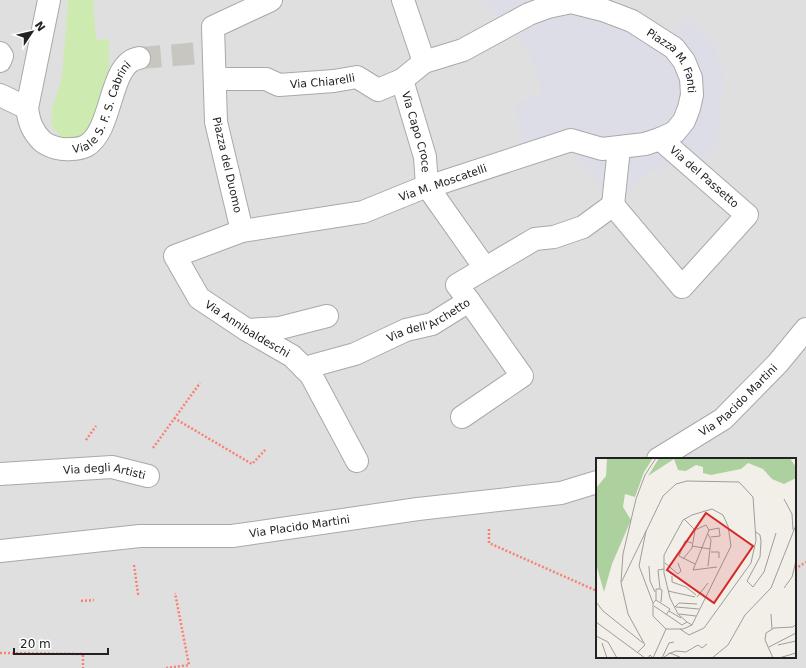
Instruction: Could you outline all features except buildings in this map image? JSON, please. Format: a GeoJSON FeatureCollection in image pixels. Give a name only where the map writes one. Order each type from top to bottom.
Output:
{"type":"FeatureCollection","features":[{"type":"Feature","properties":{"kind":"street","name":"Viale S. F. S. Cabrini"},"geometry":{"type":"LineString","coordinates":[[49,0],[42,42],[27,108],[29,123],[37,135],[46,144],[60,149],[85,147],[94,139],[102,125],[123,67],[132,60],[139,58]]}},
{"type":"Feature","properties":{"kind":"street","name":"Piazza del Duomo"},"geometry":{"type":"LineString","coordinates":[[242,231],[216,122],[215,79],[207,53],[213,27],[271,0]]}},
{"type":"Feature","properties":{"kind":"street"},"geometry":{"type":"LineString","coordinates":[[404,0],[424,62]]}},
{"type":"Feature","properties":{"kind":"street","name":"Piazza M. Fanti"},"geometry":{"type":"LineString","coordinates":[[529,14],[571,1],[603,10],[632,21],[674,48],[684,61],[691,78],[692,96],[689,108],[684,121],[675,132],[645,144],[619,148],[602,149],[571,140]]}},
{"type":"Feature","properties":{"kind":"street","name":"Via Chiarelli"},"geometry":{"type":"LineString","coordinates":[[215,79],[266,79],[279,85],[334,81],[357,77],[378,90],[402,80],[424,62],[463,50],[485,36],[529,14]]}},
{"type":"Feature","properties":{"kind":"street"},"geometry":{"type":"LineString","coordinates":[[0,53],[2,56],[0,61]]}},
{"type":"Feature","properties":{"kind":"street","name":"Via Capo Croce"},"geometry":{"type":"LineString","coordinates":[[402,80],[425,157],[427,186]]}},
{"type":"Feature","properties":{"kind":"street"},"geometry":{"type":"LineString","coordinates":[[0,95],[27,108]]}},
{"type":"Feature","properties":{"kind":"street","name":"Via del Passetto"},"geometry":{"type":"LineString","coordinates":[[613,205],[682,287],[747,216],[660,139]]}},
{"type":"Feature","properties":{"kind":"street","name":"Via M. Moscatelli"},"geometry":{"type":"LineString","coordinates":[[242,231],[363,212],[427,186],[571,140]]}},
{"type":"Feature","properties":{"kind":"street"},"geometry":{"type":"LineString","coordinates":[[613,205],[619,148]]}},
{"type":"Feature","properties":{"kind":"street"},"geometry":{"type":"LineString","coordinates":[[427,186],[485,268]]}},
{"type":"Feature","properties":{"kind":"street","name":"Via dell'Archetto"},"geometry":{"type":"LineString","coordinates":[[304,368],[355,354],[406,330],[432,324],[469,301],[457,285],[535,239],[554,237],[583,227],[613,205]]}},
{"type":"Feature","properties":{"kind":"street","name":"Via Annibaldeschi"},"geometry":{"type":"LineString","coordinates":[[242,231],[175,256],[199,298],[248,330],[292,356],[312,375],[356,461]]}},
{"type":"Feature","properties":{"kind":"street"},"geometry":{"type":"LineString","coordinates":[[462,417],[522,376],[469,301]]}},
{"type":"Feature","properties":{"kind":"street"},"geometry":{"type":"LineString","coordinates":[[248,330],[280,328],[327,316]]}},
{"type":"Feature","properties":{"kind":"street","name":"Via Placido Martini"},"geometry":{"type":"LineString","coordinates":[[660,458],[723,419],[778,363],[806,329]]}},
{"type":"Feature","properties":{"kind":"street","name":"Via degli Artisti"},"geometry":{"type":"LineString","coordinates":[[0,474],[112,467],[148,476]]}},
{"type":"Feature","properties":{"kind":"street","name":"Via Placido Martini"},"geometry":{"type":"LineString","coordinates":[[0,551],[140,536],[232,536],[418,509],[561,493],[596,482]]}},
{"type":"Feature","properties":{"kind":"path"},"geometry":{"type":"LineString","coordinates":[[149,450],[154,448],[200,383]]}},
{"type":"Feature","properties":{"kind":"path"},"geometry":{"type":"LineString","coordinates":[[174,418],[252,464],[266,449]]}},
{"type":"Feature","properties":{"kind":"path"},"geometry":{"type":"LineString","coordinates":[[489,501],[489,543],[596,591]]}},
{"type":"Feature","properties":{"kind":"path"},"geometry":{"type":"LineString","coordinates":[[796,568],[806,562]]}},
{"type":"Feature","properties":{"kind":"path"},"geometry":{"type":"LineString","coordinates":[[166,668],[189,665],[175,593]]}},
{"type":"Feature","properties":{"kind":"path"},"geometry":{"type":"LineString","coordinates":[[81,601],[94,600]]}},
{"type":"Feature","properties":{"kind":"path"},"geometry":{"type":"LineString","coordinates":[[0,654],[83,654],[83,668]]}},
{"type":"Feature","properties":{"kind":"shaded area"},"geometry":{"type":"Polygon","coordinates":[[[0,0],[806,0],[806,668],[0,668],[0,0]]]}},
{"type":"Feature","properties":{"kind":"shaded area"},"geometry":{"type":"Polygon","coordinates":[[[482,0],[607,0],[623,4],[676,32],[687,18],[715,44],[723,76],[719,138],[705,159],[667,165],[639,178],[640,181],[617,204],[600,186],[571,149],[525,149],[514,104],[542,95],[529,52],[482,0]]]}},
{"type":"Feature","properties":{"kind":"green space"},"geometry":{"type":"Polygon","coordinates":[[[68,0],[93,0],[96,40],[109,39],[109,92],[84,137],[62,139],[51,124],[52,109],[62,77],[68,0]]]}},
{"type":"Feature","properties":{"kind":"tunnel"},"geometry":{"type":"LineString","coordinates":[[139,58],[201,53]]}}]}
